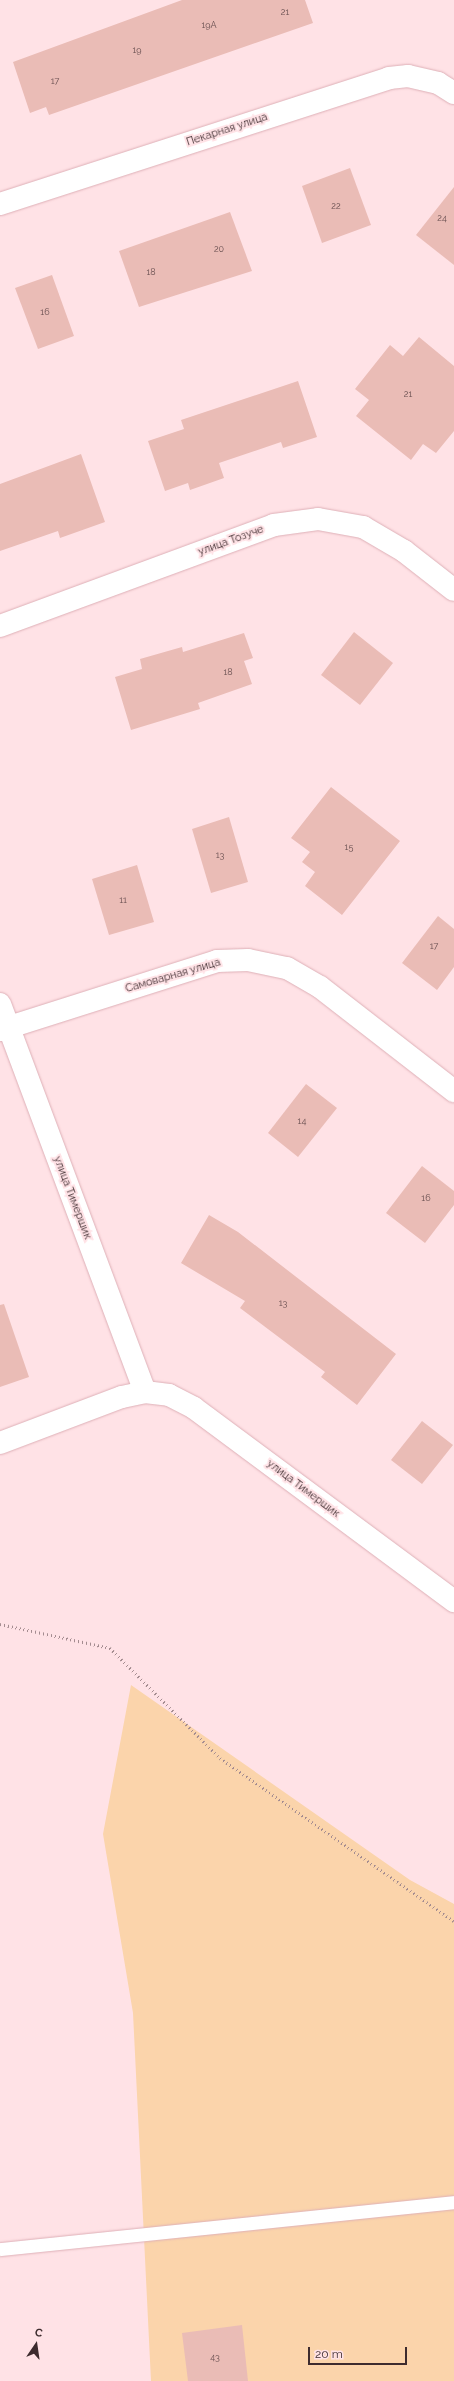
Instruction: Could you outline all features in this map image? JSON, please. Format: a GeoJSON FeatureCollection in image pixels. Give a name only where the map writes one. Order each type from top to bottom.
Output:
{"type":"FeatureCollection","features":[{"type":"Feature","properties":{"kind":"street","name":"Пекарная улица"},"geometry":{"type":"LineString","coordinates":[[0,204],[389,78],[408,76],[438,83],[454,93]]}},
{"type":"Feature","properties":{"kind":"street","name":"улица Тозуче"},"geometry":{"type":"LineString","coordinates":[[0,626],[274,525],[318,519],[363,527],[404,551],[454,590]]}},
{"type":"Feature","properties":{"kind":"street","name":"Самоварная улица"},"geometry":{"type":"LineString","coordinates":[[4,1028],[217,961],[248,960],[287,968],[320,987],[454,1091]]}},
{"type":"Feature","properties":{"kind":"street","name":"улица Тимершик"},"geometry":{"type":"LineString","coordinates":[[0,1004],[4,1028],[145,1392]]}},
{"type":"Feature","properties":{"kind":"street","name":"улица Тимершик"},"geometry":{"type":"LineString","coordinates":[[0,1443],[122,1397],[145,1392],[169,1395],[194,1408],[454,1601]]}},
{"type":"Feature","properties":{"kind":"lane"},"geometry":{"type":"LineString","coordinates":[[0,2248],[454,2202]]}},
{"type":"Feature","properties":{"kind":"path"},"geometry":{"type":"LineString","coordinates":[[0,1624],[110,1648],[220,1758],[454,1920]]}},
{"type":"Feature","properties":{"kind":"shaded area"},"geometry":{"type":"Polygon","coordinates":[[[131,1685],[410,1880],[454,1904],[454,2381],[151,2381],[133,2013],[103,1834],[131,1685]]]}},
{"type":"Feature","properties":{"kind":"building"},"geometry":{"type":"Polygon","coordinates":[[[182,0],[305,0],[313,23],[49,115],[46,107],[30,113],[13,62],[182,0]]]}},
{"type":"Feature","properties":{"kind":"building"},"geometry":{"type":"Polygon","coordinates":[[[350,168],[371,225],[322,243],[302,186],[350,168]]]}},
{"type":"Feature","properties":{"kind":"building"},"geometry":{"type":"Polygon","coordinates":[[[454,187],[454,265],[416,235],[454,187]]]}},
{"type":"Feature","properties":{"kind":"building"},"geometry":{"type":"Polygon","coordinates":[[[230,212],[252,271],[139,307],[119,251],[230,212]]]}},
{"type":"Feature","properties":{"kind":"building"},"geometry":{"type":"Polygon","coordinates":[[[52,275],[74,336],[38,349],[15,288],[52,275]]]}},
{"type":"Feature","properties":{"kind":"building"},"geometry":{"type":"Polygon","coordinates":[[[419,337],[454,366],[454,431],[436,453],[423,444],[411,460],[356,416],[369,400],[355,389],[390,345],[403,356],[419,337]]]}},
{"type":"Feature","properties":{"kind":"building"},"geometry":{"type":"Polygon","coordinates":[[[298,381],[317,437],[283,448],[281,442],[219,463],[224,478],[190,490],[188,483],[165,491],[148,441],[184,429],[181,420],[298,381]]]}},
{"type":"Feature","properties":{"kind":"building"},"geometry":{"type":"Polygon","coordinates":[[[81,454],[105,522],[60,538],[58,531],[0,551],[0,484],[81,454]]]}},
{"type":"Feature","properties":{"kind":"building"},"geometry":{"type":"Polygon","coordinates":[[[354,632],[393,663],[360,705],[321,675],[354,632]]]}},
{"type":"Feature","properties":{"kind":"building"},"geometry":{"type":"Polygon","coordinates":[[[244,633],[253,658],[244,661],[252,684],[198,703],[200,709],[131,730],[115,677],[142,669],[140,659],[182,647],[183,652],[244,633]]]}},
{"type":"Feature","properties":{"kind":"building"},"geometry":{"type":"Polygon","coordinates":[[[331,787],[400,841],[342,915],[305,886],[315,872],[302,862],[310,852],[291,838],[331,787]]]}},
{"type":"Feature","properties":{"kind":"building"},"geometry":{"type":"Polygon","coordinates":[[[229,817],[248,882],[211,893],[192,829],[229,817]]]}},
{"type":"Feature","properties":{"kind":"building"},"geometry":{"type":"Polygon","coordinates":[[[137,865],[154,922],[109,935],[92,879],[137,865]]]}},
{"type":"Feature","properties":{"kind":"building"},"geometry":{"type":"Polygon","coordinates":[[[438,916],[454,929],[454,967],[437,990],[402,963],[438,916]]]}},
{"type":"Feature","properties":{"kind":"building"},"geometry":{"type":"Polygon","coordinates":[[[306,1084],[337,1108],[298,1157],[268,1133],[306,1084]]]}},
{"type":"Feature","properties":{"kind":"building"},"geometry":{"type":"Polygon","coordinates":[[[422,1166],[454,1191],[454,1205],[425,1243],[386,1213],[422,1166]]]}},
{"type":"Feature","properties":{"kind":"building"},"geometry":{"type":"Polygon","coordinates":[[[209,1215],[238,1232],[396,1354],[357,1405],[321,1377],[325,1372],[240,1308],[245,1301],[181,1263],[209,1215]]]}},
{"type":"Feature","properties":{"kind":"building"},"geometry":{"type":"Polygon","coordinates":[[[4,1304],[29,1377],[0,1387],[0,1305],[4,1304]]]}},
{"type":"Feature","properties":{"kind":"building"},"geometry":{"type":"Polygon","coordinates":[[[422,1421],[453,1445],[422,1484],[391,1460],[422,1421]]]}},
{"type":"Feature","properties":{"kind":"building"},"geometry":{"type":"Polygon","coordinates":[[[242,2325],[248,2381],[188,2381],[182,2333],[242,2325]]]}}]}
